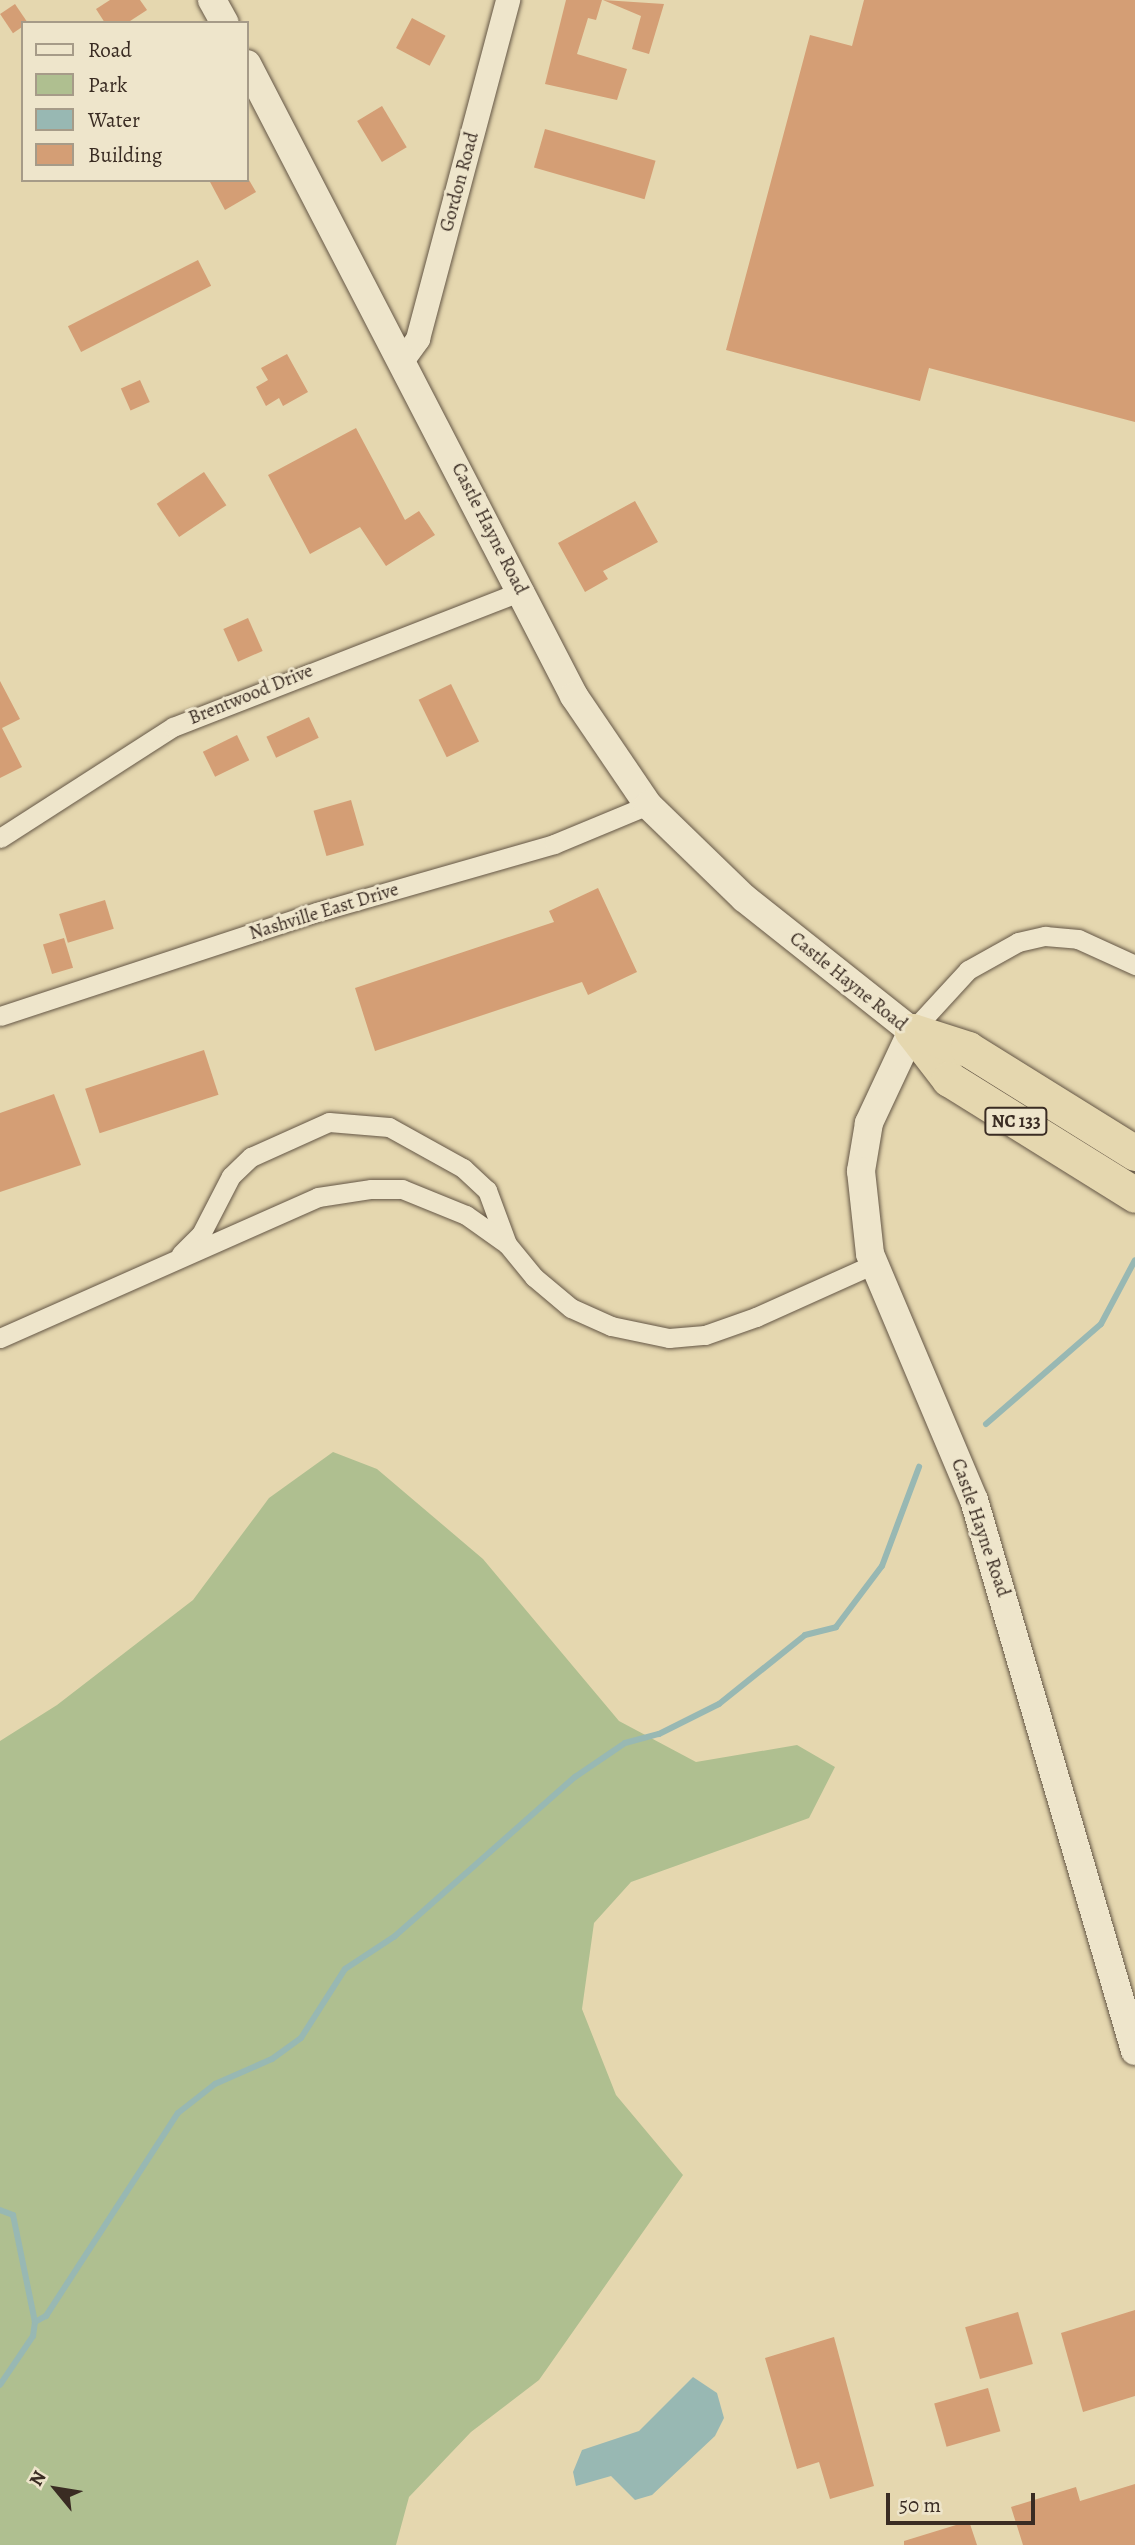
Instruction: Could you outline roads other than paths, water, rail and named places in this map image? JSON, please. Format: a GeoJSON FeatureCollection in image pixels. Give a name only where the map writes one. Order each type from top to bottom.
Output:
{"type":"FeatureCollection","features":[{"type":"Feature","properties":{"kind":"highway","name":"NC 133"},"geometry":{"type":"LineString","coordinates":[[912,1031],[968,1049],[1135,1153]]}},
{"type":"Feature","properties":{"kind":"highway","name":"NC 133"},"geometry":{"type":"LineString","coordinates":[[912,1031],[949,1079],[1135,1195]]}},
{"type":"Feature","properties":{"kind":"main road"},"geometry":{"type":"LineString","coordinates":[[212,0],[224,21]]}},
{"type":"Feature","properties":{"kind":"main road","name":"Castle Hayne Road"},"geometry":{"type":"LineString","coordinates":[[248,66],[403,360],[574,696],[648,805],[744,898],[912,1031],[869,1124],[861,1171],[874,1264],[974,1500],[1135,2051]]}},
{"type":"Feature","properties":{"kind":"street","name":"Gordon Road"},"geometry":{"type":"LineString","coordinates":[[403,360],[418,340],[508,0]]}},
{"type":"Feature","properties":{"kind":"street","name":"Brentwood Drive"},"geometry":{"type":"LineString","coordinates":[[0,838],[173,727],[521,591]]}},
{"type":"Feature","properties":{"kind":"street","name":"Nashville East Drive"},"geometry":{"type":"LineString","coordinates":[[0,1016],[317,912],[554,844],[648,805]]}},
{"type":"Feature","properties":{"kind":"street"},"geometry":{"type":"LineString","coordinates":[[912,1031],[968,970],[1018,942],[1045,936],[1078,939],[1135,965]]}},
{"type":"Feature","properties":{"kind":"street"},"geometry":{"type":"LineString","coordinates":[[177,1258],[201,1234],[231,1176],[251,1157],[329,1122],[388,1126],[463,1168],[487,1190],[507,1244],[534,1277],[571,1308],[611,1326],[669,1338],[705,1335],[756,1317],[874,1264]]}},
{"type":"Feature","properties":{"kind":"street"},"geometry":{"type":"LineString","coordinates":[[0,1338],[318,1197],[371,1189],[429,1198],[507,1244]]}},
{"type":"Feature","properties":{"kind":"water"},"geometry":{"type":"Polygon","coordinates":[[[693,2377],[717,2393],[724,2418],[715,2436],[652,2495],[635,2500],[611,2476],[576,2486],[573,2472],[582,2450],[639,2431],[693,2377]]]}},
{"type":"Feature","properties":{"kind":"waterway"},"geometry":{"type":"LineString","coordinates":[[986,1424],[1101,1324],[1135,1260]]}},
{"type":"Feature","properties":{"kind":"waterway"},"geometry":{"type":"LineString","coordinates":[[35,2322],[46,2316],[178,2113],[215,2084],[272,2059],[301,2038],[345,1969],[395,1936],[575,1777],[625,1743],[659,1734],[719,1704],[805,1635],[836,1627],[882,1566],[919,1467]]}},
{"type":"Feature","properties":{"kind":"waterway"},"geometry":{"type":"LineString","coordinates":[[0,2210],[13,2215],[35,2322],[33,2336],[0,2385]]}}]}
